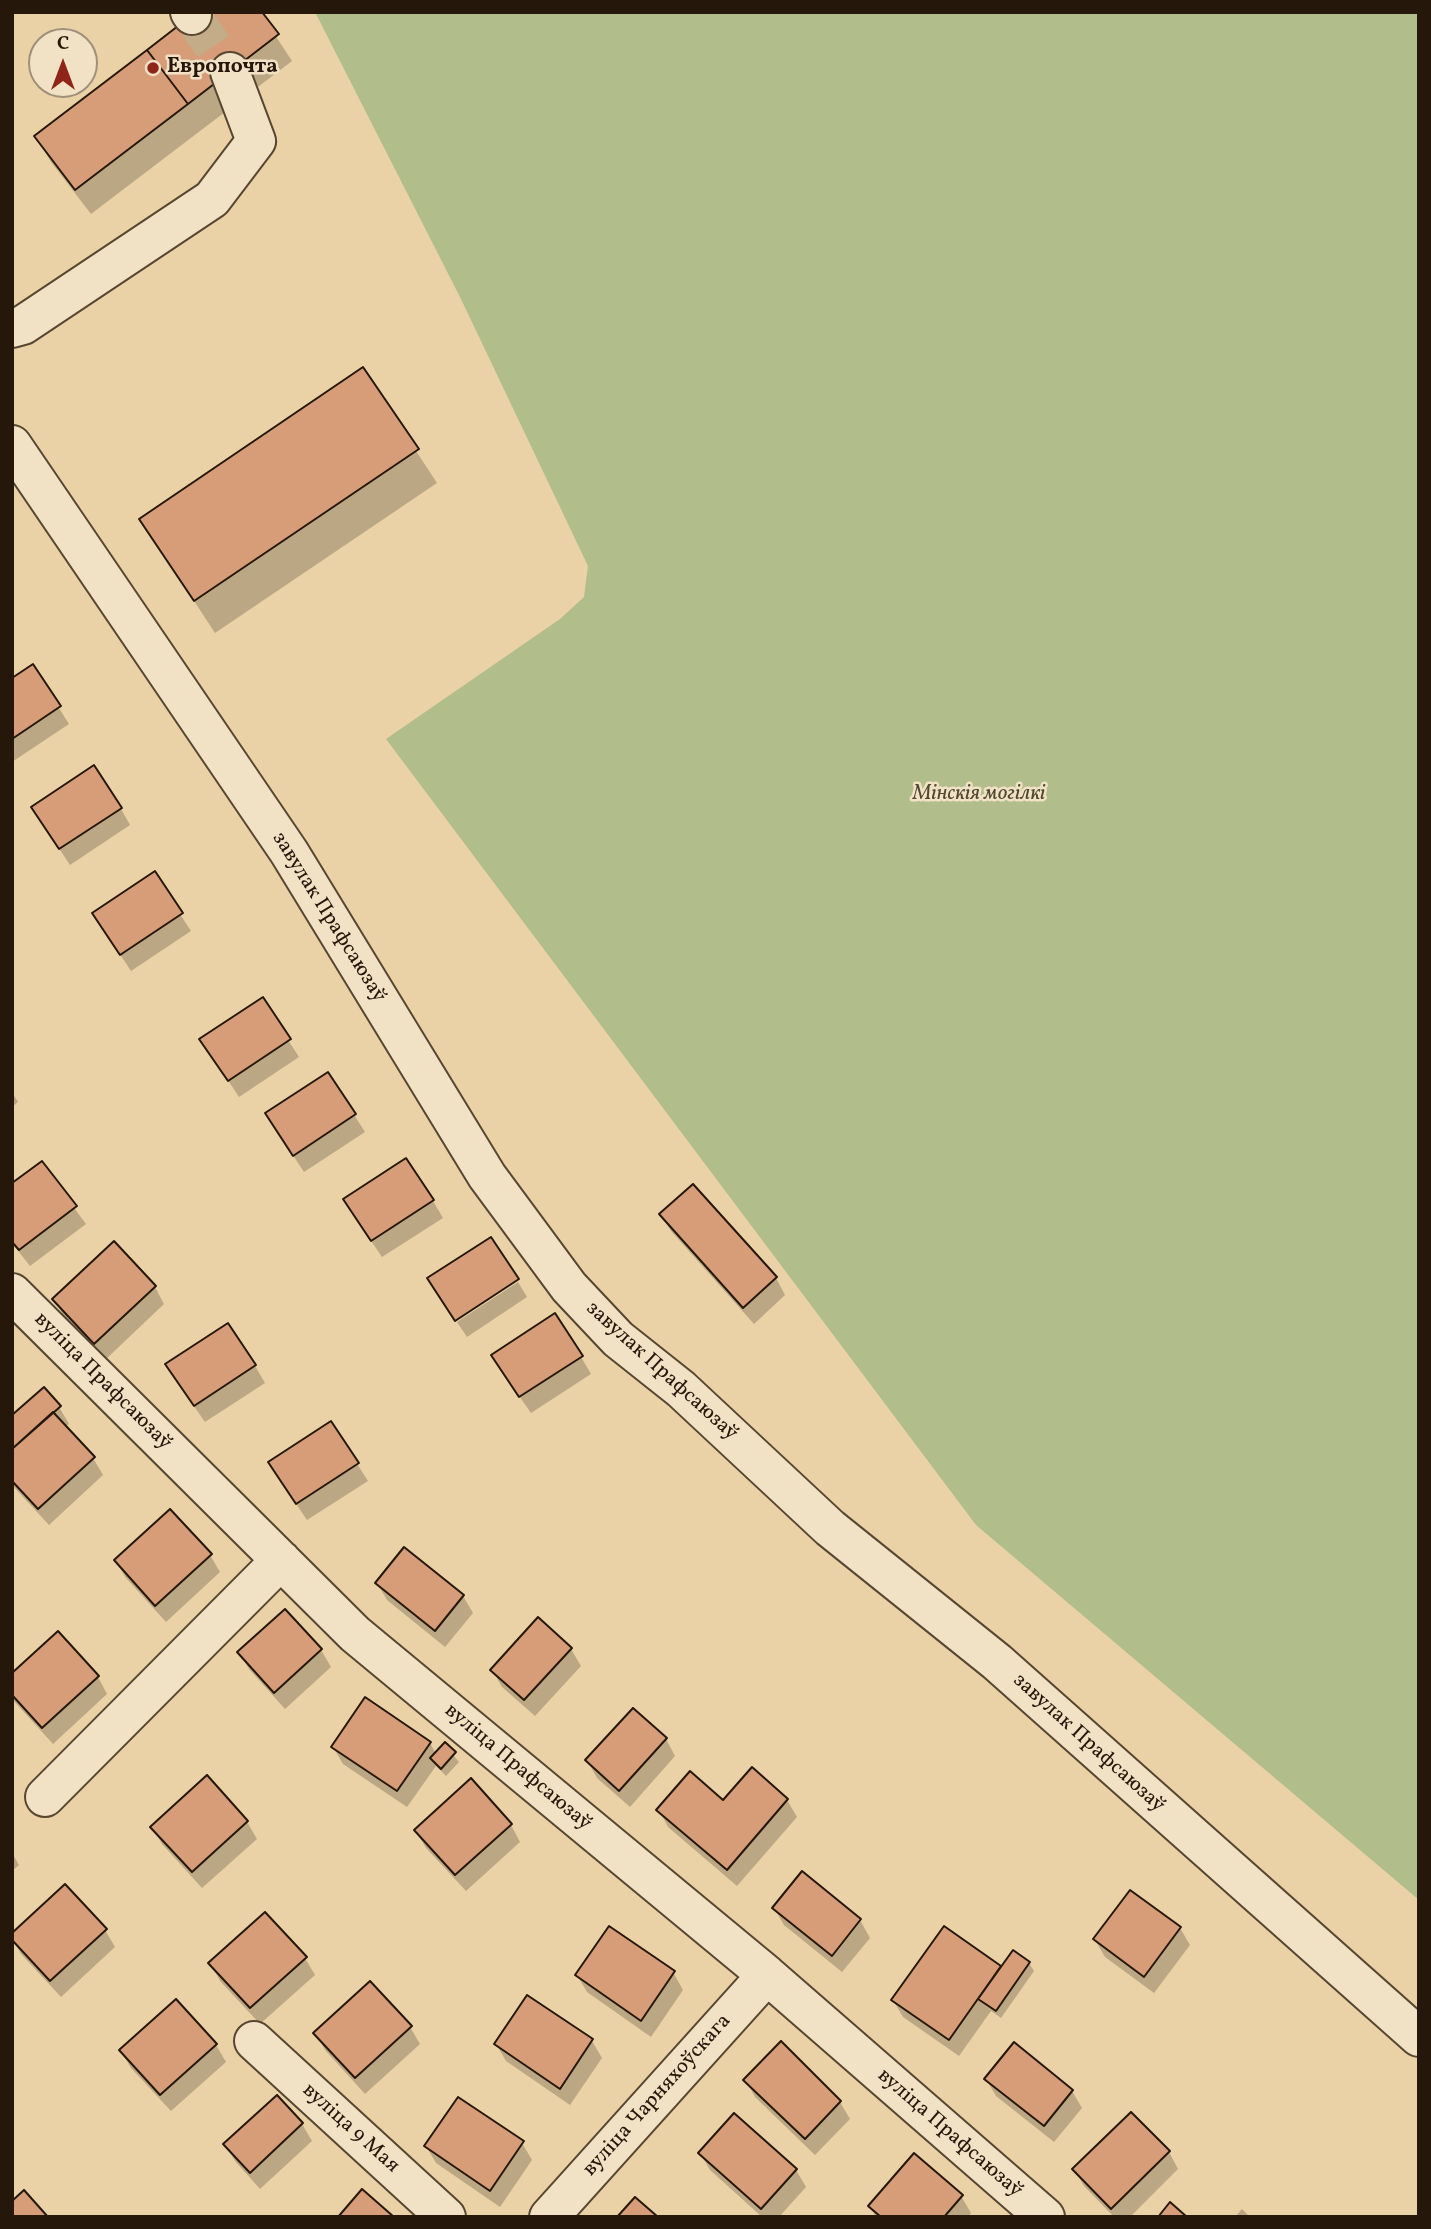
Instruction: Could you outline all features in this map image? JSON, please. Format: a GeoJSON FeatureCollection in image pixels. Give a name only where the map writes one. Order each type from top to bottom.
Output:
{"type":"FeatureCollection","features":[{"type":"Feature","properties":{"kind":"street"},"geometry":{"type":"LineString","coordinates":[[12,328],[23,325],[212,199],[256,141],[230,72]]}},
{"type":"Feature","properties":{"kind":"street","name":"завулак Прафсаюзаў"},"geometry":{"type":"LineString","coordinates":[[12,445],[289,852],[487,1177],[569,1287],[618,1339],[681,1390],[830,1528],[997,1662],[1419,2037]]}},
{"type":"Feature","properties":{"kind":"street","name":"вуліца Прафсаюзаў"},"geometry":{"type":"LineString","coordinates":[[12,1293],[355,1634],[767,1975],[1045,2217]]}},
{"type":"Feature","properties":{"kind":"street"},"geometry":{"type":"LineString","coordinates":[[45,1797],[281,1560]]}},
{"type":"Feature","properties":{"kind":"street","name":"вуліца Чарняхоўскага"},"geometry":{"type":"LineString","coordinates":[[549,2217],[767,1975]]}},
{"type":"Feature","properties":{"kind":"street","name":"вуліца 9 Мая"},"geometry":{"type":"LineString","coordinates":[[254,2041],[446,2217]]}},
{"type":"Feature","properties":{"kind":"green space","name":"Мінскія могілкі"},"geometry":{"type":"Polygon","coordinates":[[[315,12],[1419,12],[1419,1900],[976,1525],[386,739],[560,619],[584,597],[588,566],[461,299],[315,12]]]}},
{"type":"Feature","properties":{"kind":"building"},"geometry":{"type":"Polygon","coordinates":[[[196,12],[262,12],[279,34],[188,104],[147,50],[196,12]]]}},
{"type":"Feature","properties":{"kind":"building"},"geometry":{"type":"Polygon","coordinates":[[[147,50],[188,104],[75,190],[34,136],[84,98],[98,98],[98,87],[147,50]]]}},
{"type":"Feature","properties":{"kind":"building"},"geometry":{"type":"Polygon","coordinates":[[[363,367],[419,449],[194,601],[139,519],[363,367]]]}},
{"type":"Feature","properties":{"kind":"building"},"geometry":{"type":"Polygon","coordinates":[[[33,664],[61,706],[12,739],[12,678],[33,664]]]}},
{"type":"Feature","properties":{"kind":"building"},"geometry":{"type":"Polygon","coordinates":[[[94,765],[122,808],[59,849],[31,807],[94,765]]]}},
{"type":"Feature","properties":{"kind":"building"},"geometry":{"type":"Polygon","coordinates":[[[155,871],[183,913],[120,955],[92,913],[155,871]]]}},
{"type":"Feature","properties":{"kind":"building"},"geometry":{"type":"Polygon","coordinates":[[[263,997],[291,1039],[228,1081],[199,1039],[263,997]]]}},
{"type":"Feature","properties":{"kind":"building"},"geometry":{"type":"Polygon","coordinates":[[[328,1072],[356,1114],[293,1156],[265,1113],[328,1072]]]}},
{"type":"Feature","properties":{"kind":"building"},"geometry":{"type":"Polygon","coordinates":[[[406,1158],[434,1200],[371,1241],[343,1199],[406,1158]]]}},
{"type":"Feature","properties":{"kind":"building"},"geometry":{"type":"Polygon","coordinates":[[[42,1161],[77,1206],[19,1250],[12,1242],[12,1183],[42,1161]]]}},
{"type":"Feature","properties":{"kind":"building"},"geometry":{"type":"Polygon","coordinates":[[[693,1184],[777,1277],[743,1308],[659,1214],[693,1184]]]}},
{"type":"Feature","properties":{"kind":"building"},"geometry":{"type":"Polygon","coordinates":[[[491,1237],[519,1279],[455,1321],[427,1278],[491,1237]]]}},
{"type":"Feature","properties":{"kind":"building"},"geometry":{"type":"Polygon","coordinates":[[[114,1241],[156,1286],[94,1344],[52,1299],[114,1241]]]}},
{"type":"Feature","properties":{"kind":"building"},"geometry":{"type":"Polygon","coordinates":[[[555,1313],[583,1356],[519,1397],[491,1355],[555,1313]]]}},
{"type":"Feature","properties":{"kind":"building"},"geometry":{"type":"Polygon","coordinates":[[[228,1323],[256,1365],[194,1406],[165,1364],[228,1323]]]}},
{"type":"Feature","properties":{"kind":"building"},"geometry":{"type":"Polygon","coordinates":[[[44,1387],[61,1406],[12,1449],[12,1415],[44,1387]]]}},
{"type":"Feature","properties":{"kind":"building"},"geometry":{"type":"Polygon","coordinates":[[[53,1412],[95,1457],[38,1509],[12,1481],[12,1449],[53,1412]]]}},
{"type":"Feature","properties":{"kind":"building"},"geometry":{"type":"Polygon","coordinates":[[[331,1421],[359,1463],[296,1504],[268,1462],[331,1421]]]}},
{"type":"Feature","properties":{"kind":"building"},"geometry":{"type":"Polygon","coordinates":[[[170,1509],[212,1554],[155,1606],[114,1560],[170,1509]]]}},
{"type":"Feature","properties":{"kind":"building"},"geometry":{"type":"Polygon","coordinates":[[[404,1547],[464,1595],[435,1631],[375,1583],[404,1547]]]}},
{"type":"Feature","properties":{"kind":"building"},"geometry":{"type":"Polygon","coordinates":[[[285,1609],[322,1649],[274,1693],[237,1652],[285,1609]]]}},
{"type":"Feature","properties":{"kind":"building"},"geometry":{"type":"Polygon","coordinates":[[[538,1617],[572,1648],[524,1700],[490,1670],[538,1617]]]}},
{"type":"Feature","properties":{"kind":"building"},"geometry":{"type":"Polygon","coordinates":[[[58,1631],[99,1676],[42,1728],[12,1695],[12,1673],[58,1631]]]}},
{"type":"Feature","properties":{"kind":"building"},"geometry":{"type":"Polygon","coordinates":[[[365,1697],[431,1742],[397,1791],[331,1747],[365,1697]]]}},
{"type":"Feature","properties":{"kind":"building"},"geometry":{"type":"Polygon","coordinates":[[[633,1708],[667,1738],[619,1791],[585,1760],[633,1708]]]}},
{"type":"Feature","properties":{"kind":"building"},"geometry":{"type":"Polygon","coordinates":[[[445,1742],[456,1752],[441,1769],[430,1758],[445,1742]]]}},
{"type":"Feature","properties":{"kind":"building"},"geometry":{"type":"Polygon","coordinates":[[[752,1767],[788,1799],[727,1870],[656,1810],[690,1771],[723,1800],[752,1767]]]}},
{"type":"Feature","properties":{"kind":"building"},"geometry":{"type":"Polygon","coordinates":[[[207,1775],[248,1821],[192,1872],[150,1827],[207,1775]]]}},
{"type":"Feature","properties":{"kind":"building"},"geometry":{"type":"Polygon","coordinates":[[[471,1778],[512,1824],[455,1875],[414,1830],[471,1778]]]}},
{"type":"Feature","properties":{"kind":"building"},"geometry":{"type":"Polygon","coordinates":[[[802,1871],[861,1919],[832,1956],[772,1908],[802,1871]]]}},
{"type":"Feature","properties":{"kind":"building"},"geometry":{"type":"Polygon","coordinates":[[[65,1884],[107,1929],[50,1981],[12,1940],[12,1933],[65,1884]]]}},
{"type":"Feature","properties":{"kind":"building"},"geometry":{"type":"Polygon","coordinates":[[[1130,1890],[1181,1927],[1144,1977],[1093,1939],[1130,1890]]]}},
{"type":"Feature","properties":{"kind":"building"},"geometry":{"type":"Polygon","coordinates":[[[265,1912],[307,1957],[250,2008],[208,1963],[265,1912]]]}},
{"type":"Feature","properties":{"kind":"building"},"geometry":{"type":"Polygon","coordinates":[[[609,1926],[675,1971],[641,2021],[575,1975],[609,1926]]]}},
{"type":"Feature","properties":{"kind":"building"},"geometry":{"type":"Polygon","coordinates":[[[944,1926],[1001,1966],[949,2040],[891,2000],[944,1926]]]}},
{"type":"Feature","properties":{"kind":"building"},"geometry":{"type":"Polygon","coordinates":[[[1013,1950],[1030,1962],[996,2011],[978,1999],[1013,1950]]]}},
{"type":"Feature","properties":{"kind":"building"},"geometry":{"type":"Polygon","coordinates":[[[370,1981],[412,2026],[355,2078],[313,2033],[370,1981]]]}},
{"type":"Feature","properties":{"kind":"building"},"geometry":{"type":"Polygon","coordinates":[[[527,1995],[593,2039],[560,2089],[494,2044],[527,1995]]]}},
{"type":"Feature","properties":{"kind":"building"},"geometry":{"type":"Polygon","coordinates":[[[176,1999],[217,2044],[160,2095],[119,2050],[176,1999]]]}},
{"type":"Feature","properties":{"kind":"building"},"geometry":{"type":"Polygon","coordinates":[[[781,2041],[841,2101],[805,2139],[743,2080],[781,2041]]]}},
{"type":"Feature","properties":{"kind":"building"},"geometry":{"type":"Polygon","coordinates":[[[1014,2042],[1073,2090],[1044,2126],[984,2079],[1014,2042]]]}},
{"type":"Feature","properties":{"kind":"building"},"geometry":{"type":"Polygon","coordinates":[[[277,2095],[303,2123],[250,2173],[223,2144],[277,2095]]]}},
{"type":"Feature","properties":{"kind":"building"},"geometry":{"type":"Polygon","coordinates":[[[458,2097],[524,2141],[490,2191],[424,2146],[458,2097]]]}},
{"type":"Feature","properties":{"kind":"building"},"geometry":{"type":"Polygon","coordinates":[[[1131,2112],[1170,2151],[1111,2209],[1072,2169],[1131,2112]]]}},
{"type":"Feature","properties":{"kind":"building"},"geometry":{"type":"Polygon","coordinates":[[[734,2113],[797,2169],[761,2209],[698,2153],[734,2113]]]}},
{"type":"Feature","properties":{"kind":"building"},"geometry":{"type":"Polygon","coordinates":[[[914,2153],[963,2195],[944,2217],[881,2217],[868,2206],[914,2153]]]}},
{"type":"Feature","properties":{"kind":"building"},"geometry":{"type":"Polygon","coordinates":[[[362,2189],[394,2217],[338,2217],[362,2189]]]}},
{"type":"Feature","properties":{"kind":"building"},"geometry":{"type":"Polygon","coordinates":[[[24,2190],[48,2217],[12,2217],[12,2201],[24,2190]]]}},
{"type":"Feature","properties":{"kind":"building"},"geometry":{"type":"Polygon","coordinates":[[[635,2197],[658,2217],[617,2217],[635,2197]]]}},
{"type":"Feature","properties":{"kind":"building"},"geometry":{"type":"Polygon","coordinates":[[[1170,2202],[1187,2217],[1158,2217],[1170,2202]]]}},
{"type":"Feature","properties":{"kind":"tunnel"},"geometry":{"type":"LineString","coordinates":[[192,15],[230,72]]}},
{"type":"Feature","properties":{"kind":"place","name":"Европочта"},"geometry":{"type":"Point","coordinates":[153,68]}}]}
